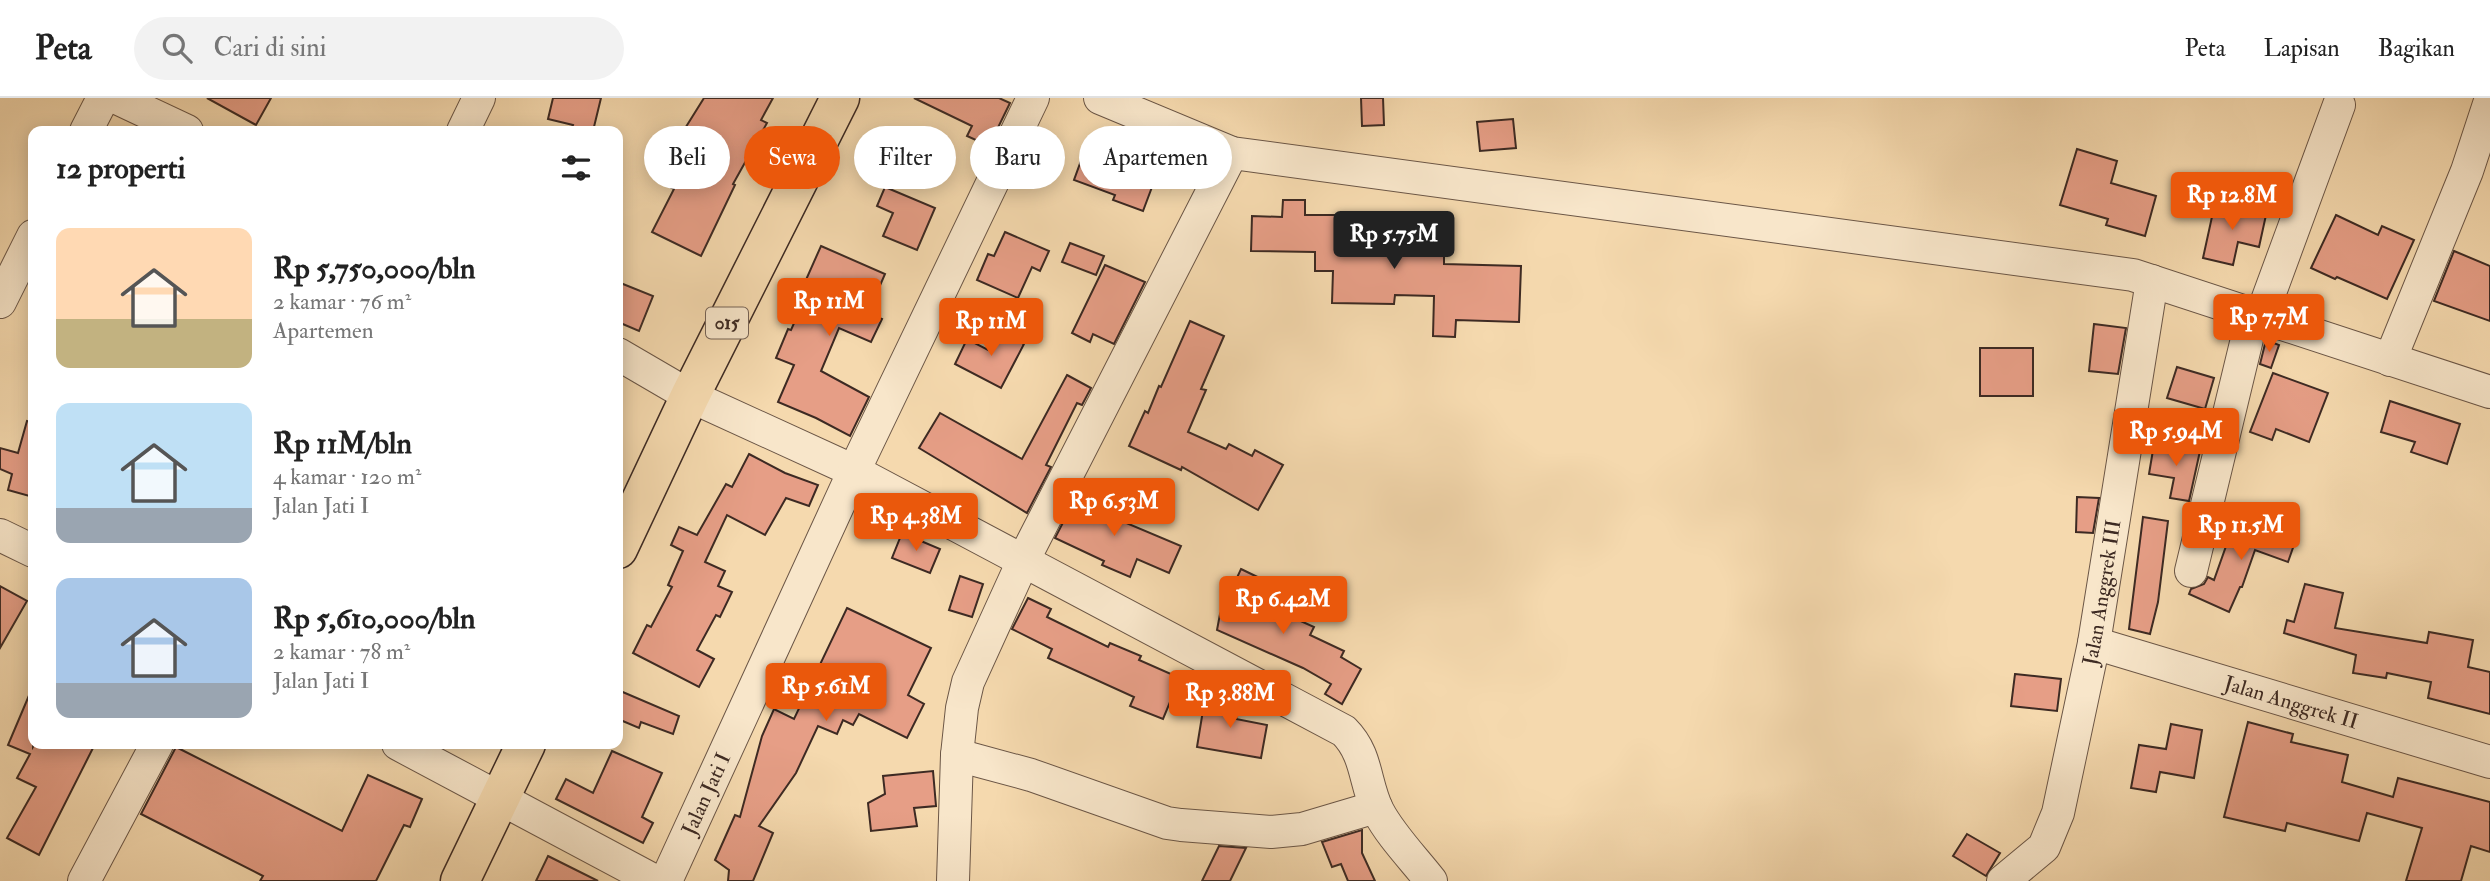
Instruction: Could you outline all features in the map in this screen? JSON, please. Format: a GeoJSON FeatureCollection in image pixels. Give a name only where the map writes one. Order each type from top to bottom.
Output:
{"type":"FeatureCollection","features":[{"type":"Feature","properties":{"kind":"main road","name":"015"},"geometry":{"type":"LineString","coordinates":[[623,538],[690,396],[840,98]]}},
{"type":"Feature","properties":{"kind":"main road"},"geometry":{"type":"LineString","coordinates":[[460,881],[524,749]]}},
{"type":"Feature","properties":{"kind":"street"},"geometry":{"type":"LineString","coordinates":[[89,126],[103,98]]}},
{"type":"Feature","properties":{"kind":"street"},"geometry":{"type":"LineString","coordinates":[[117,98],[176,126]]}},
{"type":"Feature","properties":{"kind":"street"},"geometry":{"type":"LineString","coordinates":[[465,126],[479,98]]}},
{"type":"Feature","properties":{"kind":"street","name":"Jalan Jati I"},"geometry":{"type":"LineString","coordinates":[[666,881],[854,471],[1033,98]]}},
{"type":"Feature","properties":{"kind":"street"},"geometry":{"type":"LineString","coordinates":[[1100,98],[1167,126]]}},
{"type":"Feature","properties":{"kind":"street"},"geometry":{"type":"LineString","coordinates":[[2390,360],[2467,171],[2490,101]]}},
{"type":"Feature","properties":{"kind":"street"},"geometry":{"type":"LineString","coordinates":[[2191,571],[2257,316],[2339,105]]}},
{"type":"Feature","properties":{"kind":"street"},"geometry":{"type":"LineString","coordinates":[[1232,153],[2119,273],[2152,281],[2490,393]]}},
{"type":"Feature","properties":{"kind":"street"},"geometry":{"type":"LineString","coordinates":[[953,881],[957,755],[968,682],[1024,559],[1214,189]]}},
{"type":"Feature","properties":{"kind":"street"},"geometry":{"type":"LineString","coordinates":[[0,302],[28,246]]}},
{"type":"Feature","properties":{"kind":"street","name":"Jalan Anggrek III"},"geometry":{"type":"LineString","coordinates":[[2003,881],[2044,847],[2058,813],[2094,643],[2152,281]]}},
{"type":"Feature","properties":{"kind":"street"},"geometry":{"type":"LineString","coordinates":[[623,357],[690,396],[854,471],[1024,559],[1345,731],[1360,750],[1376,807],[1432,881]]}},
{"type":"Feature","properties":{"kind":"street"},"geometry":{"type":"LineString","coordinates":[[0,535],[28,549]]}},
{"type":"Feature","properties":{"kind":"street","name":"Jalan Anggrek II"},"geometry":{"type":"LineString","coordinates":[[2094,643],[2490,762]]}},
{"type":"Feature","properties":{"kind":"street"},"geometry":{"type":"LineString","coordinates":[[84,881],[154,749]]}},
{"type":"Feature","properties":{"kind":"street"},"geometry":{"type":"LineString","coordinates":[[407,749],[655,881]]}},
{"type":"Feature","properties":{"kind":"street"},"geometry":{"type":"LineString","coordinates":[[957,755],[1031,775],[1167,823],[1193,827],[1271,832],[1302,829],[1376,807]]}},
{"type":"Feature","properties":{"kind":"building"},"geometry":{"type":"Polygon","coordinates":[[[207,98],[271,98],[256,125],[207,98]]]}},
{"type":"Feature","properties":{"kind":"building"},"geometry":{"type":"Polygon","coordinates":[[[553,98],[601,98],[594,126],[573,126],[548,119],[553,98]]]}},
{"type":"Feature","properties":{"kind":"building"},"geometry":{"type":"Polygon","coordinates":[[[704,98],[773,98],[761,120],[767,123],[765,126],[744,126],[744,164],[701,256],[652,232],[674,189],[730,189],[730,126],[686,126],[704,98]]]}},
{"type":"Feature","properties":{"kind":"building"},"geometry":{"type":"Polygon","coordinates":[[[914,98],[999,98],[1010,103],[999,126],[972,126],[914,98]]]}},
{"type":"Feature","properties":{"kind":"building"},"geometry":{"type":"Polygon","coordinates":[[[1361,98],[1383,98],[1384,125],[1362,126],[1361,98]]]}},
{"type":"Feature","properties":{"kind":"building"},"geometry":{"type":"Polygon","coordinates":[[[1513,119],[1516,148],[1480,151],[1477,122],[1513,119]]]}},
{"type":"Feature","properties":{"kind":"building"},"geometry":{"type":"Polygon","coordinates":[[[2077,149],[2117,161],[2111,183],[2156,196],[2145,236],[2106,225],[2108,219],[2060,205],[2077,149]]]}},
{"type":"Feature","properties":{"kind":"building"},"geometry":{"type":"Polygon","coordinates":[[[1079,166],[1079,182],[1074,180],[1079,166]]]}},
{"type":"Feature","properties":{"kind":"building"},"geometry":{"type":"Polygon","coordinates":[[[884,189],[890,189],[935,208],[917,250],[883,236],[893,213],[877,206],[884,189]]]}},
{"type":"Feature","properties":{"kind":"building"},"geometry":{"type":"Polygon","coordinates":[[[1099,189],[1151,189],[1143,211],[1113,200],[1115,195],[1099,189]]]}},
{"type":"Feature","properties":{"kind":"building"},"geometry":{"type":"Polygon","coordinates":[[[1283,200],[1305,200],[1305,215],[1337,215],[1336,250],[1401,251],[1401,242],[1444,244],[1444,264],[1521,266],[1519,322],[1456,320],[1455,337],[1433,336],[1434,296],[1395,295],[1394,304],[1332,303],[1333,271],[1315,271],[1315,252],[1251,251],[1252,216],[1282,217],[1283,200]]]}},
{"type":"Feature","properties":{"kind":"building"},"geometry":{"type":"Polygon","coordinates":[[[2215,203],[2266,215],[2259,247],[2238,242],[2233,265],[2203,258],[2215,203]]]}},
{"type":"Feature","properties":{"kind":"building"},"geometry":{"type":"Polygon","coordinates":[[[2336,215],[2378,235],[2382,226],[2414,240],[2387,299],[2311,268],[2336,215]]]}},
{"type":"Feature","properties":{"kind":"building"},"geometry":{"type":"Polygon","coordinates":[[[1005,232],[1049,251],[1040,271],[1032,267],[1018,298],[977,280],[988,254],[994,256],[1005,232]]]}},
{"type":"Feature","properties":{"kind":"building"},"geometry":{"type":"Polygon","coordinates":[[[1070,243],[1104,256],[1096,275],[1062,262],[1070,243]]]}},
{"type":"Feature","properties":{"kind":"building"},"geometry":{"type":"Polygon","coordinates":[[[821,246],[885,274],[868,313],[882,319],[871,342],[839,328],[821,371],[869,397],[850,436],[778,402],[794,365],[776,358],[811,285],[805,282],[821,246]]]}},
{"type":"Feature","properties":{"kind":"building"},"geometry":{"type":"Polygon","coordinates":[[[2454,251],[2490,266],[2490,321],[2434,301],[2454,251]]]}},
{"type":"Feature","properties":{"kind":"building"},"geometry":{"type":"Polygon","coordinates":[[[1105,265],[1145,282],[1114,344],[1093,334],[1090,342],[1072,333],[1105,265]]]}},
{"type":"Feature","properties":{"kind":"building"},"geometry":{"type":"Polygon","coordinates":[[[623,284],[653,296],[639,331],[623,324],[623,284]]]}},
{"type":"Feature","properties":{"kind":"building"},"geometry":{"type":"Polygon","coordinates":[[[1190,321],[1224,336],[1201,389],[1206,390],[1188,432],[1226,449],[1229,444],[1252,456],[1255,450],[1283,465],[1258,510],[1182,467],[1181,470],[1129,446],[1145,411],[1148,413],[1159,386],[1161,387],[1190,321]]]}},
{"type":"Feature","properties":{"kind":"building"},"geometry":{"type":"Polygon","coordinates":[[[2094,324],[2126,328],[2118,374],[2089,371],[2094,324]]]}},
{"type":"Feature","properties":{"kind":"building"},"geometry":{"type":"Polygon","coordinates":[[[998,330],[1024,344],[1001,388],[955,364],[967,339],[988,350],[998,330]]]}},
{"type":"Feature","properties":{"kind":"building"},"geometry":{"type":"Polygon","coordinates":[[[2266,340],[2279,345],[2271,368],[2260,364],[2266,340]]]}},
{"type":"Feature","properties":{"kind":"building"},"geometry":{"type":"Polygon","coordinates":[[[1980,348],[2033,348],[2033,396],[1980,396],[1980,348]]]}},
{"type":"Feature","properties":{"kind":"building"},"geometry":{"type":"Polygon","coordinates":[[[2177,367],[2214,378],[2205,409],[2167,398],[2177,367]]]}},
{"type":"Feature","properties":{"kind":"building"},"geometry":{"type":"Polygon","coordinates":[[[2273,373],[2328,393],[2309,442],[2276,429],[2272,440],[2250,432],[2273,373]]]}},
{"type":"Feature","properties":{"kind":"building"},"geometry":{"type":"Polygon","coordinates":[[[1067,375],[1091,388],[1082,405],[1077,403],[1046,465],[1051,467],[1027,513],[919,448],[940,413],[1022,459],[1067,375]]]}},
{"type":"Feature","properties":{"kind":"building"},"geometry":{"type":"Polygon","coordinates":[[[2390,401],[2460,424],[2447,464],[2411,452],[2415,442],[2381,432],[2390,401]]]}},
{"type":"Feature","properties":{"kind":"building"},"geometry":{"type":"Polygon","coordinates":[[[28,421],[28,496],[8,490],[12,474],[0,469],[0,448],[18,453],[28,421]]]}},
{"type":"Feature","properties":{"kind":"building"},"geometry":{"type":"Polygon","coordinates":[[[2154,444],[2200,451],[2189,501],[2170,498],[2174,478],[2149,474],[2154,444]]]}},
{"type":"Feature","properties":{"kind":"building"},"geometry":{"type":"Polygon","coordinates":[[[749,454],[785,473],[818,485],[809,506],[786,498],[765,535],[727,515],[705,562],[725,571],[718,586],[732,592],[720,617],[716,615],[697,650],[714,659],[699,687],[633,653],[647,625],[651,627],[672,587],[668,585],[683,551],[671,545],[679,527],[697,535],[726,484],[732,487],[749,454]]]}},
{"type":"Feature","properties":{"kind":"building"},"geometry":{"type":"Polygon","coordinates":[[[1084,482],[1095,487],[1086,506],[1181,546],[1169,573],[1137,559],[1130,577],[1102,565],[1104,561],[1055,538],[1084,482]]]}},
{"type":"Feature","properties":{"kind":"building"},"geometry":{"type":"Polygon","coordinates":[[[2077,497],[2099,498],[2093,533],[2076,532],[2077,497]]]}},
{"type":"Feature","properties":{"kind":"building"},"geometry":{"type":"Polygon","coordinates":[[[2143,517],[2168,521],[2158,602],[2150,634],[2129,629],[2143,517]]]}},
{"type":"Feature","properties":{"kind":"building"},"geometry":{"type":"Polygon","coordinates":[[[2236,518],[2296,539],[2288,562],[2255,550],[2242,587],[2229,612],[2189,594],[2191,589],[2204,584],[2208,577],[2214,580],[2236,518]]]}},
{"type":"Feature","properties":{"kind":"building"},"geometry":{"type":"Polygon","coordinates":[[[902,533],[940,549],[930,573],[892,558],[902,533]]]}},
{"type":"Feature","properties":{"kind":"building"},"geometry":{"type":"Polygon","coordinates":[[[1241,569],[1270,583],[1261,603],[1314,627],[1310,635],[1344,651],[1341,657],[1361,669],[1342,704],[1325,694],[1331,684],[1303,668],[1217,630],[1220,614],[1241,569]]]}},
{"type":"Feature","properties":{"kind":"building"},"geometry":{"type":"Polygon","coordinates":[[[960,576],[983,584],[972,617],[949,610],[960,576]]]}},
{"type":"Feature","properties":{"kind":"building"},"geometry":{"type":"Polygon","coordinates":[[[2305,584],[2343,593],[2335,628],[2427,643],[2429,632],[2473,640],[2468,667],[2490,672],[2490,714],[2428,698],[2431,682],[2387,673],[2386,678],[2353,673],[2356,655],[2284,633],[2287,620],[2294,622],[2305,584]]]}},
{"type":"Feature","properties":{"kind":"building"},"geometry":{"type":"Polygon","coordinates":[[[0,586],[27,601],[0,648],[0,586]]]}},
{"type":"Feature","properties":{"kind":"building"},"geometry":{"type":"Polygon","coordinates":[[[1028,598],[1051,609],[1047,617],[1108,647],[1110,643],[1141,656],[1139,660],[1180,678],[1163,719],[1130,706],[1134,697],[1048,658],[1052,649],[1012,629],[1028,598]]]}},
{"type":"Feature","properties":{"kind":"building"},"geometry":{"type":"Polygon","coordinates":[[[847,608],[931,648],[908,695],[924,704],[907,738],[859,714],[853,725],[843,720],[837,734],[818,726],[796,773],[759,826],[773,833],[753,881],[728,881],[729,870],[715,860],[735,815],[740,817],[762,736],[774,709],[794,719],[847,608]]]}},
{"type":"Feature","properties":{"kind":"building"},"geometry":{"type":"Polygon","coordinates":[[[2015,674],[2061,679],[2057,711],[2011,706],[2015,674]]]}},
{"type":"Feature","properties":{"kind":"building"},"geometry":{"type":"Polygon","coordinates":[[[623,692],[679,716],[673,734],[641,722],[639,728],[623,721],[623,692]]]}},
{"type":"Feature","properties":{"kind":"building"},"geometry":{"type":"Polygon","coordinates":[[[28,698],[28,749],[92,749],[39,855],[7,838],[36,787],[17,778],[30,754],[8,745],[28,698]]]}},
{"type":"Feature","properties":{"kind":"building"},"geometry":{"type":"Polygon","coordinates":[[[1205,698],[1239,703],[1236,719],[1267,725],[1261,758],[1197,747],[1205,698]]]}},
{"type":"Feature","properties":{"kind":"building"},"geometry":{"type":"Polygon","coordinates":[[[2248,722],[2293,734],[2291,742],[2348,755],[2342,782],[2393,797],[2398,778],[2490,802],[2490,852],[2471,846],[2461,881],[2406,881],[2422,828],[2367,813],[2359,841],[2287,823],[2285,831],[2224,817],[2248,722]]]}},
{"type":"Feature","properties":{"kind":"building"},"geometry":{"type":"Polygon","coordinates":[[[2171,724],[2202,730],[2194,778],[2160,772],[2156,792],[2131,788],[2139,745],[2166,749],[2171,724]]]}},
{"type":"Feature","properties":{"kind":"building"},"geometry":{"type":"Polygon","coordinates":[[[175,749],[180,749],[342,831],[368,775],[422,799],[410,827],[404,825],[376,881],[260,881],[263,876],[141,814],[175,749]]]}},
{"type":"Feature","properties":{"kind":"building"},"geometry":{"type":"Polygon","coordinates":[[[612,751],[662,773],[642,817],[653,823],[643,843],[556,799],[566,779],[593,793],[612,751]]]}},
{"type":"Feature","properties":{"kind":"building"},"geometry":{"type":"Polygon","coordinates":[[[933,771],[936,806],[914,808],[917,826],[871,831],[868,803],[885,794],[883,776],[933,771]]]}},
{"type":"Feature","properties":{"kind":"building"},"geometry":{"type":"Polygon","coordinates":[[[1362,830],[1362,853],[1375,881],[1348,881],[1341,864],[1332,867],[1322,842],[1362,830]]]}},
{"type":"Feature","properties":{"kind":"building"},"geometry":{"type":"Polygon","coordinates":[[[1967,834],[2000,853],[1986,876],[1953,856],[1967,834]]]}},
{"type":"Feature","properties":{"kind":"building"},"geometry":{"type":"Polygon","coordinates":[[[1219,846],[1246,848],[1230,881],[1202,881],[1219,846]]]}},
{"type":"Feature","properties":{"kind":"building"},"geometry":{"type":"Polygon","coordinates":[[[548,856],[598,881],[536,881],[548,856]]]}}]}
